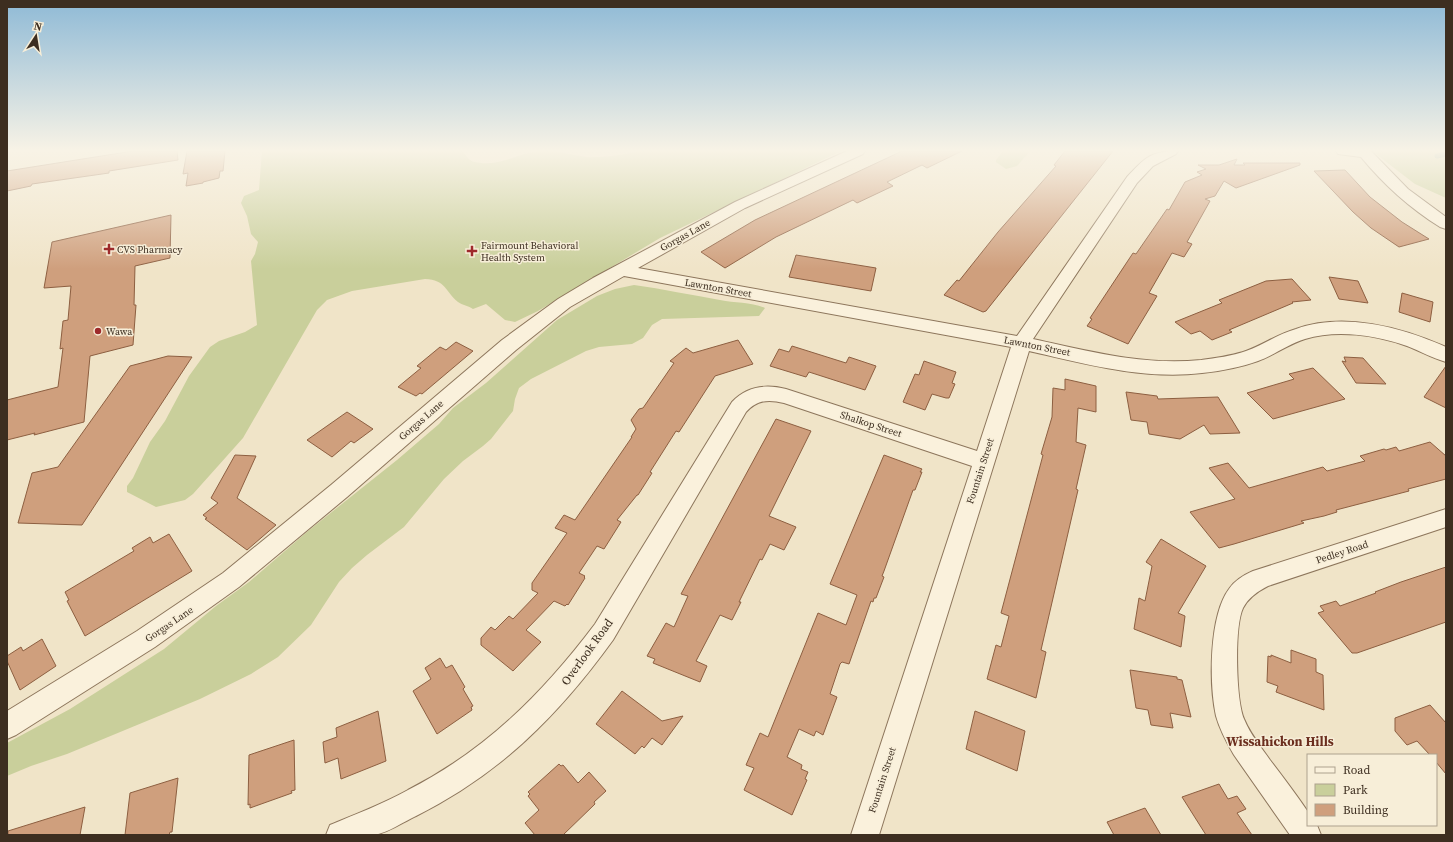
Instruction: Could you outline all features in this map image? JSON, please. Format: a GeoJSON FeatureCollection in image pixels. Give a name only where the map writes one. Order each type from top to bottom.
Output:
{"type":"FeatureCollection","features":[{"type":"Feature","properties":{"kind":"street","name":"Gorgas Lane"},"geometry":{"type":"LineString","coordinates":[[7,726],[146,639],[231,580],[334,496],[509,345],[564,303],[740,205],[772,190]]}},
{"type":"Feature","properties":{"kind":"street","name":"Fountain Street"},"geometry":{"type":"LineString","coordinates":[[865,835],[983,461],[1022,343],[1029,330],[1125,190]]}},
{"type":"Feature","properties":{"kind":"street"},"geometry":{"type":"LineString","coordinates":[[1401,190],[1446,224]]}},
{"type":"Feature","properties":{"kind":"street","name":"Lawnton Street"},"geometry":{"type":"LineString","coordinates":[[622,270],[1022,343],[1144,367],[1184,368],[1207,366],[1240,359],[1307,332],[1328,329],[1344,329],[1381,333],[1402,338],[1446,355]]}},
{"type":"Feature","properties":{"kind":"street","name":"Shalkop Street"},"geometry":{"type":"LineString","coordinates":[[758,394],[767,392],[786,396],[983,461]]}},
{"type":"Feature","properties":{"kind":"street","name":"Overlook Road"},"geometry":{"type":"LineString","coordinates":[[340,835],[394,814],[452,780],[508,740],[547,704],[579,668],[604,632],[739,407],[749,396],[758,394]]}},
{"type":"Feature","properties":{"kind":"street","name":"Pedley Road"},"geometry":{"type":"LineString","coordinates":[[1307,835],[1243,744],[1231,719],[1225,686],[1226,628],[1233,601],[1240,590],[1260,578],[1446,518]]}},
{"type":"Feature","properties":{"kind":"green space","name":"Fairmount Behavioral Health System"},"geometry":{"type":"Polygon","coordinates":[[[258,190],[759,190],[660,238],[538,311],[515,322],[505,320],[486,304],[473,309],[461,304],[437,281],[425,279],[352,291],[327,300],[317,310],[243,438],[193,494],[185,500],[156,507],[127,492],[127,486],[133,478],[150,442],[165,421],[189,376],[210,347],[219,341],[245,332],[257,325],[251,261],[255,254],[258,242],[251,234],[247,216],[241,203],[244,196],[258,190]]]}},
{"type":"Feature","properties":{"kind":"green space"},"geometry":{"type":"Polygon","coordinates":[[[1429,190],[1446,190],[1446,198],[1429,190]]]}},
{"type":"Feature","properties":{"kind":"green space"},"geometry":{"type":"Polygon","coordinates":[[[634,285],[765,308],[759,316],[662,319],[652,325],[643,338],[632,344],[599,347],[586,351],[531,379],[519,388],[513,411],[491,439],[463,461],[444,479],[404,527],[352,568],[339,582],[311,625],[278,657],[251,674],[200,699],[67,754],[7,776],[7,743],[70,709],[164,649],[216,606],[249,582],[308,531],[397,460],[439,424],[453,408],[486,383],[557,320],[597,296],[615,289],[634,285]]]}},
{"type":"Feature","properties":{"kind":"building"},"geometry":{"type":"Polygon","coordinates":[[[818,190],[884,190],[857,203],[853,200],[776,237],[725,268],[701,252],[755,220],[818,190]]]}},
{"type":"Feature","properties":{"kind":"building"},"geometry":{"type":"Polygon","coordinates":[[[1035,190],[1082,190],[986,311],[983,312],[944,295],[957,280],[959,281],[998,232],[1035,190]]]}},
{"type":"Feature","properties":{"kind":"building"},"geometry":{"type":"Polygon","coordinates":[[[1180,190],[1218,190],[1215,196],[1205,199],[1210,201],[1187,242],[1192,244],[1184,257],[1172,253],[1149,293],[1157,296],[1128,344],[1087,326],[1092,319],[1090,318],[1133,253],[1136,254],[1167,209],[1169,210],[1180,190]]]}},
{"type":"Feature","properties":{"kind":"building"},"geometry":{"type":"Polygon","coordinates":[[[1332,190],[1364,190],[1402,222],[1429,239],[1399,247],[1371,228],[1332,190]]]}},
{"type":"Feature","properties":{"kind":"building"},"geometry":{"type":"Polygon","coordinates":[[[171,215],[170,258],[135,266],[134,305],[136,305],[133,345],[90,356],[84,422],[34,435],[35,433],[7,440],[7,400],[58,387],[63,348],[60,349],[63,321],[68,320],[71,286],[44,288],[52,242],[171,215]]]}},
{"type":"Feature","properties":{"kind":"building"},"geometry":{"type":"Polygon","coordinates":[[[796,255],[876,268],[871,291],[789,277],[796,255]]]}},
{"type":"Feature","properties":{"kind":"building"},"geometry":{"type":"Polygon","coordinates":[[[1329,277],[1358,281],[1368,303],[1339,299],[1329,277]]]}},
{"type":"Feature","properties":{"kind":"building"},"geometry":{"type":"Polygon","coordinates":[[[1292,279],[1311,300],[1292,302],[1293,303],[1229,330],[1232,332],[1212,340],[1200,331],[1191,334],[1175,322],[1222,303],[1219,300],[1266,281],[1292,279]]]}},
{"type":"Feature","properties":{"kind":"building"},"geometry":{"type":"Polygon","coordinates":[[[1402,293],[1433,302],[1430,322],[1399,312],[1402,293]]]}},
{"type":"Feature","properties":{"kind":"building"},"geometry":{"type":"Polygon","coordinates":[[[738,340],[753,364],[715,376],[679,432],[676,431],[650,472],[652,473],[638,495],[617,520],[621,522],[604,549],[597,546],[579,573],[585,576],[585,578],[568,605],[567,604],[565,606],[554,601],[526,630],[541,642],[513,671],[481,645],[481,638],[491,627],[495,630],[509,616],[513,619],[538,593],[532,590],[532,583],[567,533],[555,528],[564,515],[575,520],[632,437],[636,429],[631,420],[639,409],[643,408],[674,363],[670,361],[686,348],[693,353],[738,340]]]}},
{"type":"Feature","properties":{"kind":"building"},"geometry":{"type":"Polygon","coordinates":[[[456,342],[473,351],[422,394],[420,393],[416,396],[398,387],[421,368],[417,366],[440,347],[446,350],[456,342]]]}},
{"type":"Feature","properties":{"kind":"building"},"geometry":{"type":"Polygon","coordinates":[[[792,346],[846,363],[849,357],[876,366],[865,390],[809,372],[806,377],[770,366],[779,349],[789,352],[792,346]]]}},
{"type":"Feature","properties":{"kind":"building"},"geometry":{"type":"Polygon","coordinates":[[[168,356],[192,357],[82,525],[18,523],[32,473],[58,467],[130,366],[168,356]]]}},
{"type":"Feature","properties":{"kind":"building"},"geometry":{"type":"Polygon","coordinates":[[[1344,357],[1363,358],[1386,384],[1356,383],[1342,361],[1346,362],[1344,357]]]}},
{"type":"Feature","properties":{"kind":"building"},"geometry":{"type":"Polygon","coordinates":[[[924,361],[956,372],[952,383],[955,384],[949,398],[932,394],[925,410],[903,402],[915,374],[919,375],[924,361]]]}},
{"type":"Feature","properties":{"kind":"building"},"geometry":{"type":"Polygon","coordinates":[[[1446,366],[1446,408],[1424,397],[1446,366]]]}},
{"type":"Feature","properties":{"kind":"building"},"geometry":{"type":"Polygon","coordinates":[[[1313,368],[1345,399],[1273,419],[1247,393],[1294,379],[1289,374],[1313,368]]]}},
{"type":"Feature","properties":{"kind":"building"},"geometry":{"type":"Polygon","coordinates":[[[1065,379],[1096,386],[1096,412],[1078,408],[1076,442],[1086,445],[1076,489],[1078,490],[1041,650],[1046,652],[1036,698],[987,679],[996,645],[1001,647],[1009,616],[1001,613],[1043,455],[1041,454],[1052,417],[1053,388],[1065,390],[1065,379]]]}},
{"type":"Feature","properties":{"kind":"building"},"geometry":{"type":"Polygon","coordinates":[[[1126,392],[1157,396],[1158,399],[1218,397],[1240,433],[1210,434],[1204,425],[1180,439],[1149,434],[1147,422],[1131,420],[1126,392]]]}},
{"type":"Feature","properties":{"kind":"building"},"geometry":{"type":"Polygon","coordinates":[[[347,412],[373,429],[354,443],[351,441],[332,457],[307,440],[347,412]]]}},
{"type":"Feature","properties":{"kind":"building"},"geometry":{"type":"Polygon","coordinates":[[[776,419],[811,431],[769,516],[796,527],[784,550],[770,544],[762,560],[760,559],[732,620],[720,615],[696,661],[707,666],[700,682],[653,663],[655,659],[647,656],[666,623],[674,627],[688,596],[681,594],[776,419]]]}},
{"type":"Feature","properties":{"kind":"building"},"geometry":{"type":"Polygon","coordinates":[[[1430,442],[1446,456],[1446,479],[1408,489],[1409,491],[1336,510],[1337,512],[1301,521],[1304,523],[1234,544],[1219,548],[1190,512],[1235,499],[1209,468],[1228,463],[1249,488],[1323,467],[1327,471],[1365,461],[1360,456],[1384,449],[1386,450],[1396,447],[1399,451],[1430,442]]]}},
{"type":"Feature","properties":{"kind":"building"},"geometry":{"type":"Polygon","coordinates":[[[235,455],[256,456],[237,498],[276,525],[247,550],[205,519],[207,518],[203,515],[218,503],[211,498],[235,455]]]}},
{"type":"Feature","properties":{"kind":"building"},"geometry":{"type":"Polygon","coordinates":[[[884,455],[922,469],[920,472],[922,472],[915,490],[913,490],[882,576],[884,577],[876,598],[874,598],[873,602],[871,601],[849,664],[842,662],[840,664],[830,694],[837,697],[823,735],[816,731],[814,736],[799,729],[787,757],[802,765],[801,769],[808,772],[805,779],[807,780],[792,815],[744,790],[754,768],[746,765],[760,733],[768,737],[818,613],[846,625],[857,595],[830,584],[884,455]]]}},
{"type":"Feature","properties":{"kind":"building"},"geometry":{"type":"Polygon","coordinates":[[[169,534],[192,571],[85,636],[67,601],[69,600],[65,592],[134,551],[132,548],[150,537],[153,543],[169,534]]]}},
{"type":"Feature","properties":{"kind":"building"},"geometry":{"type":"Polygon","coordinates":[[[1161,539],[1206,566],[1178,613],[1185,616],[1181,647],[1134,629],[1139,598],[1145,601],[1152,566],[1146,562],[1161,539]]]}},
{"type":"Feature","properties":{"kind":"building"},"geometry":{"type":"Polygon","coordinates":[[[1446,567],[1446,622],[1357,653],[1352,653],[1318,613],[1324,611],[1320,606],[1336,601],[1340,606],[1401,582],[1446,567]]]}},
{"type":"Feature","properties":{"kind":"building"},"geometry":{"type":"Polygon","coordinates":[[[42,639],[56,666],[20,690],[7,661],[7,656],[21,647],[23,651],[42,639]]]}},
{"type":"Feature","properties":{"kind":"building"},"geometry":{"type":"Polygon","coordinates":[[[1291,650],[1316,659],[1316,672],[1323,675],[1324,710],[1276,692],[1278,686],[1267,682],[1268,656],[1271,657],[1271,655],[1291,663],[1291,650]]]}},
{"type":"Feature","properties":{"kind":"building"},"geometry":{"type":"Polygon","coordinates":[[[440,658],[446,668],[452,665],[465,687],[463,689],[473,706],[471,707],[472,710],[437,734],[413,691],[431,679],[425,668],[440,658]]]}},
{"type":"Feature","properties":{"kind":"building"},"geometry":{"type":"Polygon","coordinates":[[[1130,670],[1177,677],[1177,679],[1182,680],[1191,717],[1170,713],[1173,728],[1151,725],[1148,710],[1136,708],[1130,670]]]}},
{"type":"Feature","properties":{"kind":"building"},"geometry":{"type":"Polygon","coordinates":[[[622,691],[662,721],[683,716],[662,745],[652,738],[644,748],[642,746],[635,754],[596,724],[622,691]]]}},
{"type":"Feature","properties":{"kind":"building"},"geometry":{"type":"Polygon","coordinates":[[[1430,705],[1446,723],[1446,774],[1437,763],[1437,754],[1429,754],[1417,741],[1407,745],[1395,731],[1395,718],[1430,705]]]}},
{"type":"Feature","properties":{"kind":"building"},"geometry":{"type":"Polygon","coordinates":[[[378,711],[386,761],[341,779],[338,758],[325,763],[323,742],[337,737],[336,728],[378,711]]]}},
{"type":"Feature","properties":{"kind":"building"},"geometry":{"type":"Polygon","coordinates":[[[975,711],[1025,731],[1017,771],[966,749],[975,711]]]}},
{"type":"Feature","properties":{"kind":"building"},"geometry":{"type":"Polygon","coordinates":[[[294,740],[295,790],[291,791],[292,793],[250,808],[250,804],[248,805],[249,755],[294,740]]]}},
{"type":"Feature","properties":{"kind":"building"},"geometry":{"type":"Polygon","coordinates":[[[559,764],[561,766],[563,765],[578,783],[589,772],[606,791],[594,802],[595,804],[563,835],[535,835],[525,823],[539,810],[528,796],[530,794],[528,792],[559,764]]]}},
{"type":"Feature","properties":{"kind":"building"},"geometry":{"type":"Polygon","coordinates":[[[178,778],[172,832],[170,832],[169,835],[125,835],[130,793],[178,778]]]}},
{"type":"Feature","properties":{"kind":"building"},"geometry":{"type":"Polygon","coordinates":[[[1219,784],[1228,799],[1237,796],[1246,809],[1237,813],[1252,835],[1206,835],[1182,797],[1219,784]]]}},
{"type":"Feature","properties":{"kind":"building"},"geometry":{"type":"Polygon","coordinates":[[[85,807],[80,835],[8,835],[8,831],[85,807]]]}},
{"type":"Feature","properties":{"kind":"building"},"geometry":{"type":"Polygon","coordinates":[[[1145,808],[1161,835],[1114,835],[1107,822],[1145,808]]]}},
{"type":"Feature","properties":{"kind":"place","name":"CVS Pharmacy"},"geometry":{"type":"Point","coordinates":[109,249]}},
{"type":"Feature","properties":{"kind":"place","name":"Fairmount Behavioral Health System"},"geometry":{"type":"Point","coordinates":[472,251]}},
{"type":"Feature","properties":{"kind":"place","name":"Wawa"},"geometry":{"type":"Point","coordinates":[98,331]}},
{"type":"Feature","properties":{"kind":"district","name":"Wissahickon Hills"},"geometry":{"type":"Point","coordinates":[1280,741]}}]}
